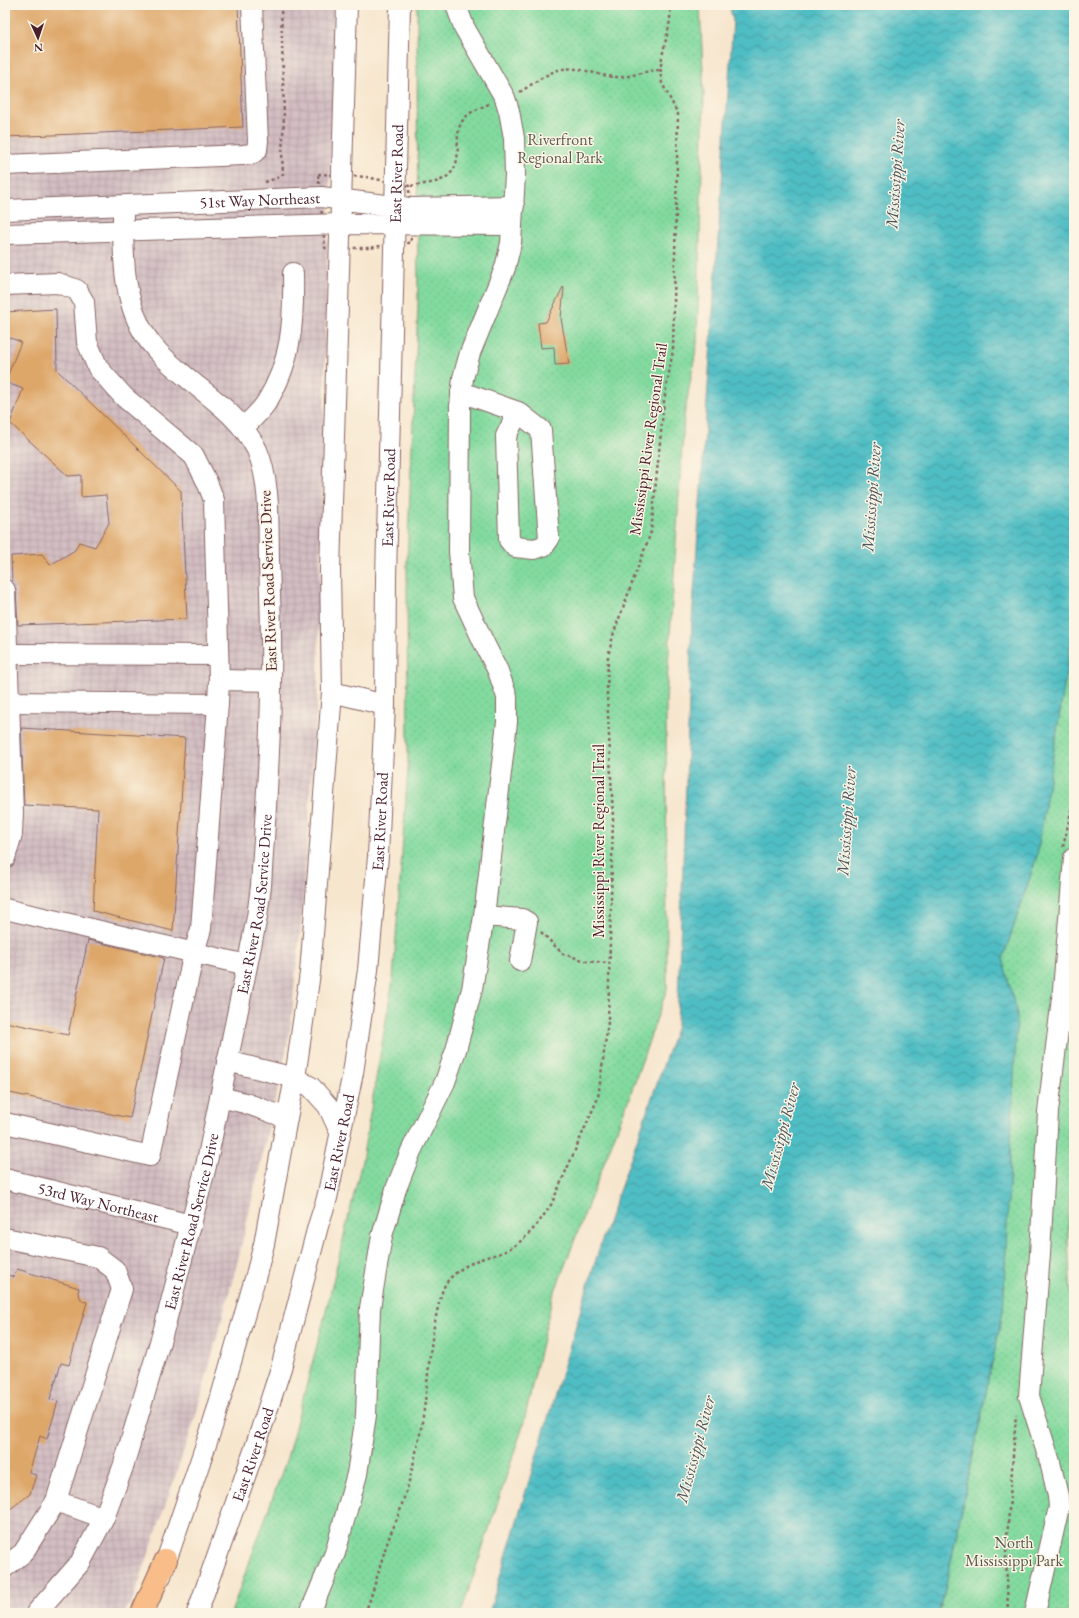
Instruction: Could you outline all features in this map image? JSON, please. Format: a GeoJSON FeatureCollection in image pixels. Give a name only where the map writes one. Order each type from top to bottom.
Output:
{"type":"FeatureCollection","features":[{"type":"Feature","properties":{"kind":"highway"},"geometry":{"type":"LineString","coordinates":[[142,1613],[166,1560]]}},
{"type":"Feature","properties":{"kind":"street"},"geometry":{"type":"LineString","coordinates":[[5,165],[243,156],[252,154],[257,150],[258,141],[252,5]]}},
{"type":"Feature","properties":{"kind":"street"},"geometry":{"type":"LineString","coordinates":[[151,1613],[166,1560],[207,1443],[242,1329],[264,1244],[286,1118],[295,1078],[310,973],[332,692],[330,570],[342,224],[347,5]]}},
{"type":"Feature","properties":{"kind":"street","name":"East River Road"},"geometry":{"type":"LineString","coordinates":[[197,1613],[254,1451],[281,1368],[318,1226],[327,1198],[353,1073],[368,970],[378,856],[385,705],[394,216],[400,5]]}},
{"type":"Feature","properties":{"kind":"street"},"geometry":{"type":"LineString","coordinates":[[310,1613],[335,1553],[357,1474],[366,1415],[370,1308],[382,1236],[396,1189],[411,1151],[445,1082],[456,1050],[472,989],[484,916],[506,729],[508,696],[498,671],[463,598],[459,551],[461,392],[470,353],[505,268],[511,243],[514,149],[509,111],[505,98],[464,27],[456,5]]}},
{"type":"Feature","properties":{"kind":"street","name":"51st Way Northeast"},"geometry":{"type":"LineString","coordinates":[[5,210],[321,197],[342,200],[394,216]]}},
{"type":"Feature","properties":{"kind":"street","name":"East River Road Service Drive"},"geometry":{"type":"LineString","coordinates":[[36,1613],[80,1564],[104,1518],[123,1467],[191,1225],[220,1097],[257,917],[261,886],[271,681],[269,562],[265,483],[261,462],[243,428],[205,392],[168,362],[152,345],[138,322],[131,303],[126,282],[123,206]]}},
{"type":"Feature","properties":{"kind":"street","name":"51st Way Northeast"},"geometry":{"type":"LineString","coordinates":[[5,234],[124,232],[342,224],[394,216],[513,215]]}},
{"type":"Feature","properties":{"kind":"street"},"geometry":{"type":"LineString","coordinates":[[243,428],[265,403],[283,369],[290,347],[293,310],[293,273]]}},
{"type":"Feature","properties":{"kind":"street"},"geometry":{"type":"LineString","coordinates":[[5,285],[58,283],[77,290],[84,302],[87,342],[98,368],[124,397],[194,456],[208,482],[214,500],[219,680],[201,929],[194,952],[150,1156],[5,1123]]}},
{"type":"Feature","properties":{"kind":"street"},"geometry":{"type":"LineString","coordinates":[[461,392],[518,412],[541,430],[549,539],[544,546],[534,549],[515,547],[509,540],[506,436],[518,412]]}},
{"type":"Feature","properties":{"kind":"street"},"geometry":{"type":"LineString","coordinates":[[5,590],[13,812],[12,834],[5,858]]}},
{"type":"Feature","properties":{"kind":"street"},"geometry":{"type":"LineString","coordinates":[[7,654],[218,655]]}},
{"type":"Feature","properties":{"kind":"street"},"geometry":{"type":"LineString","coordinates":[[219,680],[271,681]]}},
{"type":"Feature","properties":{"kind":"street"},"geometry":{"type":"LineString","coordinates":[[332,692],[385,705]]}},
{"type":"Feature","properties":{"kind":"street"},"geometry":{"type":"LineString","coordinates":[[9,702],[218,704]]}},
{"type":"Feature","properties":{"kind":"street"},"geometry":{"type":"LineString","coordinates":[[1035,1613],[1059,1507],[1050,1462],[1030,1404],[1029,1396],[1040,1254],[1048,1112],[1063,990],[1074,858]]}},
{"type":"Feature","properties":{"kind":"street"},"geometry":{"type":"LineString","coordinates":[[5,909],[247,965]]}},
{"type":"Feature","properties":{"kind":"street"},"geometry":{"type":"LineString","coordinates":[[484,916],[522,918],[527,922],[520,961]]}},
{"type":"Feature","properties":{"kind":"street"},"geometry":{"type":"LineString","coordinates":[[227,1061],[295,1078],[311,1087],[328,1106],[340,1132]]}},
{"type":"Feature","properties":{"kind":"street"},"geometry":{"type":"LineString","coordinates":[[220,1097],[244,1103],[286,1118]]}},
{"type":"Feature","properties":{"kind":"street","name":"53rd Way Northeast"},"geometry":{"type":"LineString","coordinates":[[5,1179],[191,1225]]}},
{"type":"Feature","properties":{"kind":"street"},"geometry":{"type":"LineString","coordinates":[[5,1238],[98,1257],[115,1270],[122,1289],[56,1501],[23,1553],[5,1567]]}},
{"type":"Feature","properties":{"kind":"street"},"geometry":{"type":"LineString","coordinates":[[56,1501],[104,1518]]}},
{"type":"Feature","properties":{"kind":"path","name":"Mississippi River Regional Trail"},"geometry":{"type":"LineString","coordinates":[[365,1613],[410,1478],[420,1433],[429,1357],[438,1307],[445,1284],[466,1266],[480,1259],[512,1248],[527,1236],[551,1205],[598,1098],[608,1022],[610,963],[612,817],[607,694],[608,656],[614,632],[651,532],[664,401],[673,350],[678,114],[660,78],[670,25],[670,5]]}},
{"type":"Feature","properties":{"kind":"path"},"geometry":{"type":"LineString","coordinates":[[527,922],[546,935],[563,954],[586,962],[610,963]]}},
{"type":"Feature","properties":{"kind":"shaded area"},"geometry":{"type":"Polygon","coordinates":[[[5,5],[333,5],[334,81],[328,231],[318,684],[303,901],[291,1022],[286,1052],[238,1260],[196,1415],[133,1600],[124,1613],[5,1613],[5,5]]]}},
{"type":"Feature","properties":{"kind":"green space","name":"Riverfront Regional Park"},"geometry":{"type":"Polygon","coordinates":[[[417,5],[700,5],[704,96],[697,344],[684,417],[666,699],[667,989],[629,1098],[552,1299],[523,1426],[461,1613],[231,1613],[287,1458],[325,1315],[362,1161],[393,979],[408,769],[407,561],[418,307],[417,5]]]}},
{"type":"Feature","properties":{"kind":"green space","name":"North Mississippi Park"},"geometry":{"type":"Polygon","coordinates":[[[1074,623],[1074,1175],[1069,1203],[1068,1241],[1074,1354],[1074,1613],[937,1613],[944,1594],[1003,1311],[1016,1015],[1003,959],[1037,856],[1074,623]]]}},
{"type":"Feature","properties":{"kind":"water","name":"Mississippi River"},"geometry":{"type":"Polygon","coordinates":[[[729,5],[1074,5],[1074,623],[1037,856],[1003,959],[1017,1015],[1003,1311],[944,1594],[937,1613],[489,1613],[601,1243],[677,1026],[692,621],[733,20],[729,5]]]}},
{"type":"Feature","properties":{"kind":"building"},"geometry":{"type":"Polygon","coordinates":[[[5,5],[238,5],[243,127],[5,137],[5,5]]]}},
{"type":"Feature","properties":{"kind":"building"},"geometry":{"type":"Polygon","coordinates":[[[563,287],[561,318],[569,364],[555,365],[554,347],[541,348],[538,323],[546,322],[563,287]]]}},
{"type":"Feature","properties":{"kind":"building"},"geometry":{"type":"Polygon","coordinates":[[[56,309],[57,370],[181,491],[187,619],[18,625],[16,590],[12,582],[11,556],[42,554],[50,565],[75,550],[79,542],[95,547],[109,523],[106,495],[81,497],[81,475],[68,476],[10,423],[23,389],[5,382],[21,342],[5,336],[5,312],[56,309]]]}},
{"type":"Feature","properties":{"kind":"building"},"geometry":{"type":"Polygon","coordinates":[[[21,728],[185,738],[173,931],[93,911],[98,809],[24,805],[21,728]]]}},
{"type":"Feature","properties":{"kind":"building"},"geometry":{"type":"Polygon","coordinates":[[[88,940],[164,958],[130,1118],[5,1092],[5,1022],[68,1035],[88,940]]]}},
{"type":"Feature","properties":{"kind":"building"},"geometry":{"type":"Polygon","coordinates":[[[17,1269],[79,1288],[78,1293],[82,1301],[87,1302],[69,1365],[61,1363],[50,1399],[58,1401],[47,1439],[40,1436],[29,1473],[36,1475],[30,1494],[5,1513],[5,1274],[14,1277],[17,1269]]]}}]}
